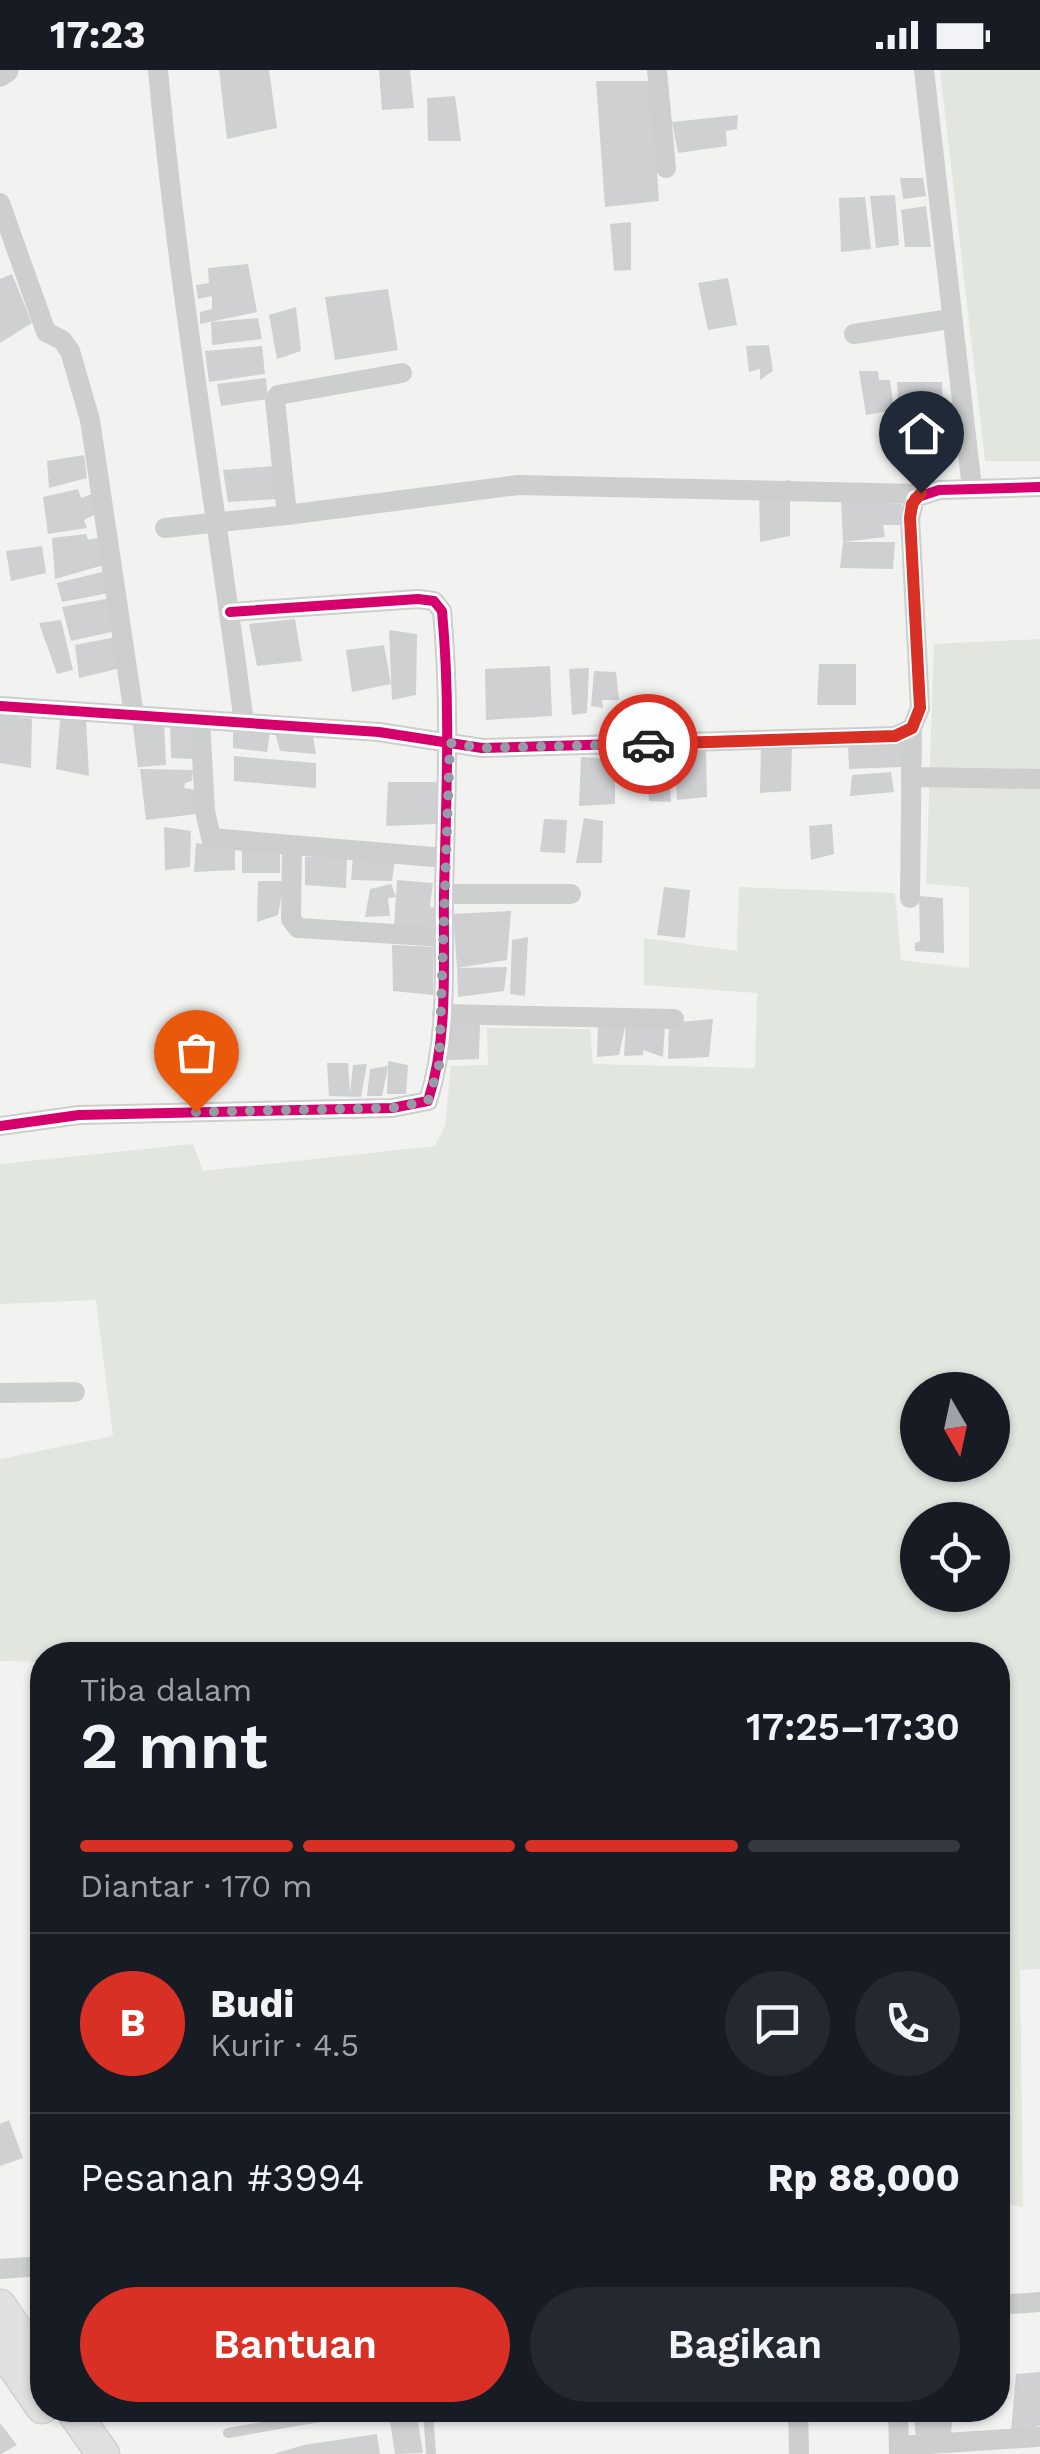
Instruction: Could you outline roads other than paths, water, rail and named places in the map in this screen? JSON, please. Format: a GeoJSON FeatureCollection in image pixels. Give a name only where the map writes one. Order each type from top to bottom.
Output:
{"type":"FeatureCollection","features":[{"type":"Feature","properties":{"kind":"highway"},"geometry":{"type":"LineString","coordinates":[[0,2306],[30,2350]]}},
{"type":"Feature","properties":{"kind":"highway"},"geometry":{"type":"LineString","coordinates":[[0,2345],[30,2388]]}},
{"type":"Feature","properties":{"kind":"street"},"geometry":{"type":"LineString","coordinates":[[158,70],[171,202],[244,723]]}},
{"type":"Feature","properties":{"kind":"street"},"geometry":{"type":"LineString","coordinates":[[657,70],[666,168]]}},
{"type":"Feature","properties":{"kind":"street"},"geometry":{"type":"LineString","coordinates":[[924,70],[972,488]]}},
{"type":"Feature","properties":{"kind":"street"},"geometry":{"type":"LineString","coordinates":[[0,203],[46,332],[62,340],[70,351],[90,420],[134,715]]}},
{"type":"Feature","properties":{"kind":"street"},"geometry":{"type":"LineString","coordinates":[[854,334],[950,318]]}},
{"type":"Feature","properties":{"kind":"street"},"geometry":{"type":"LineString","coordinates":[[287,515],[275,400],[278,395],[402,374]]}},
{"type":"Feature","properties":{"kind":"street"},"geometry":{"type":"LineString","coordinates":[[165,528],[518,485],[918,494],[1040,487]]}},
{"type":"Feature","properties":{"kind":"street"},"geometry":{"type":"LineString","coordinates":[[910,898],[915,777],[912,728],[920,708],[910,518],[918,494]]}},
{"type":"Feature","properties":{"kind":"street"},"geometry":{"type":"LineString","coordinates":[[0,1126],[79,1115],[392,1108],[428,1101],[439,1066],[450,743],[442,611],[434,601],[307,604],[230,612]]}},
{"type":"Feature","properties":{"kind":"street"},"geometry":{"type":"LineString","coordinates":[[0,706],[379,732],[482,748],[846,739],[895,736],[912,728]]}},
{"type":"Feature","properties":{"kind":"street"},"geometry":{"type":"LineString","coordinates":[[200,721],[209,836],[292,848],[445,858]]}},
{"type":"Feature","properties":{"kind":"street"},"geometry":{"type":"LineString","coordinates":[[915,777],[1040,779]]}},
{"type":"Feature","properties":{"kind":"street"},"geometry":{"type":"LineString","coordinates":[[292,848],[293,926],[443,937]]}},
{"type":"Feature","properties":{"kind":"street"},"geometry":{"type":"LineString","coordinates":[[444,894],[571,894]]}},
{"type":"Feature","properties":{"kind":"street"},"geometry":{"type":"LineString","coordinates":[[442,1014],[674,1019]]}},
{"type":"Feature","properties":{"kind":"street"},"geometry":{"type":"LineString","coordinates":[[0,1393],[74,1392]]}},
{"type":"Feature","properties":{"kind":"street"},"geometry":{"type":"LineString","coordinates":[[0,2269],[30,2267]]}},
{"type":"Feature","properties":{"kind":"street"},"geometry":{"type":"LineString","coordinates":[[1010,2305],[1040,2302]]}},
{"type":"Feature","properties":{"kind":"street"},"geometry":{"type":"LineString","coordinates":[[798,2422],[799,2454]]}},
{"type":"Feature","properties":{"kind":"street"},"geometry":{"type":"LineString","coordinates":[[898,2422],[899,2450],[1038,2437]]}},
{"type":"Feature","properties":{"kind":"lane"},"geometry":{"type":"LineString","coordinates":[[228,2433],[291,2422]]}},
{"type":"Feature","properties":{"kind":"lane"},"geometry":{"type":"LineString","coordinates":[[429,2422],[431,2454]]}}]}
